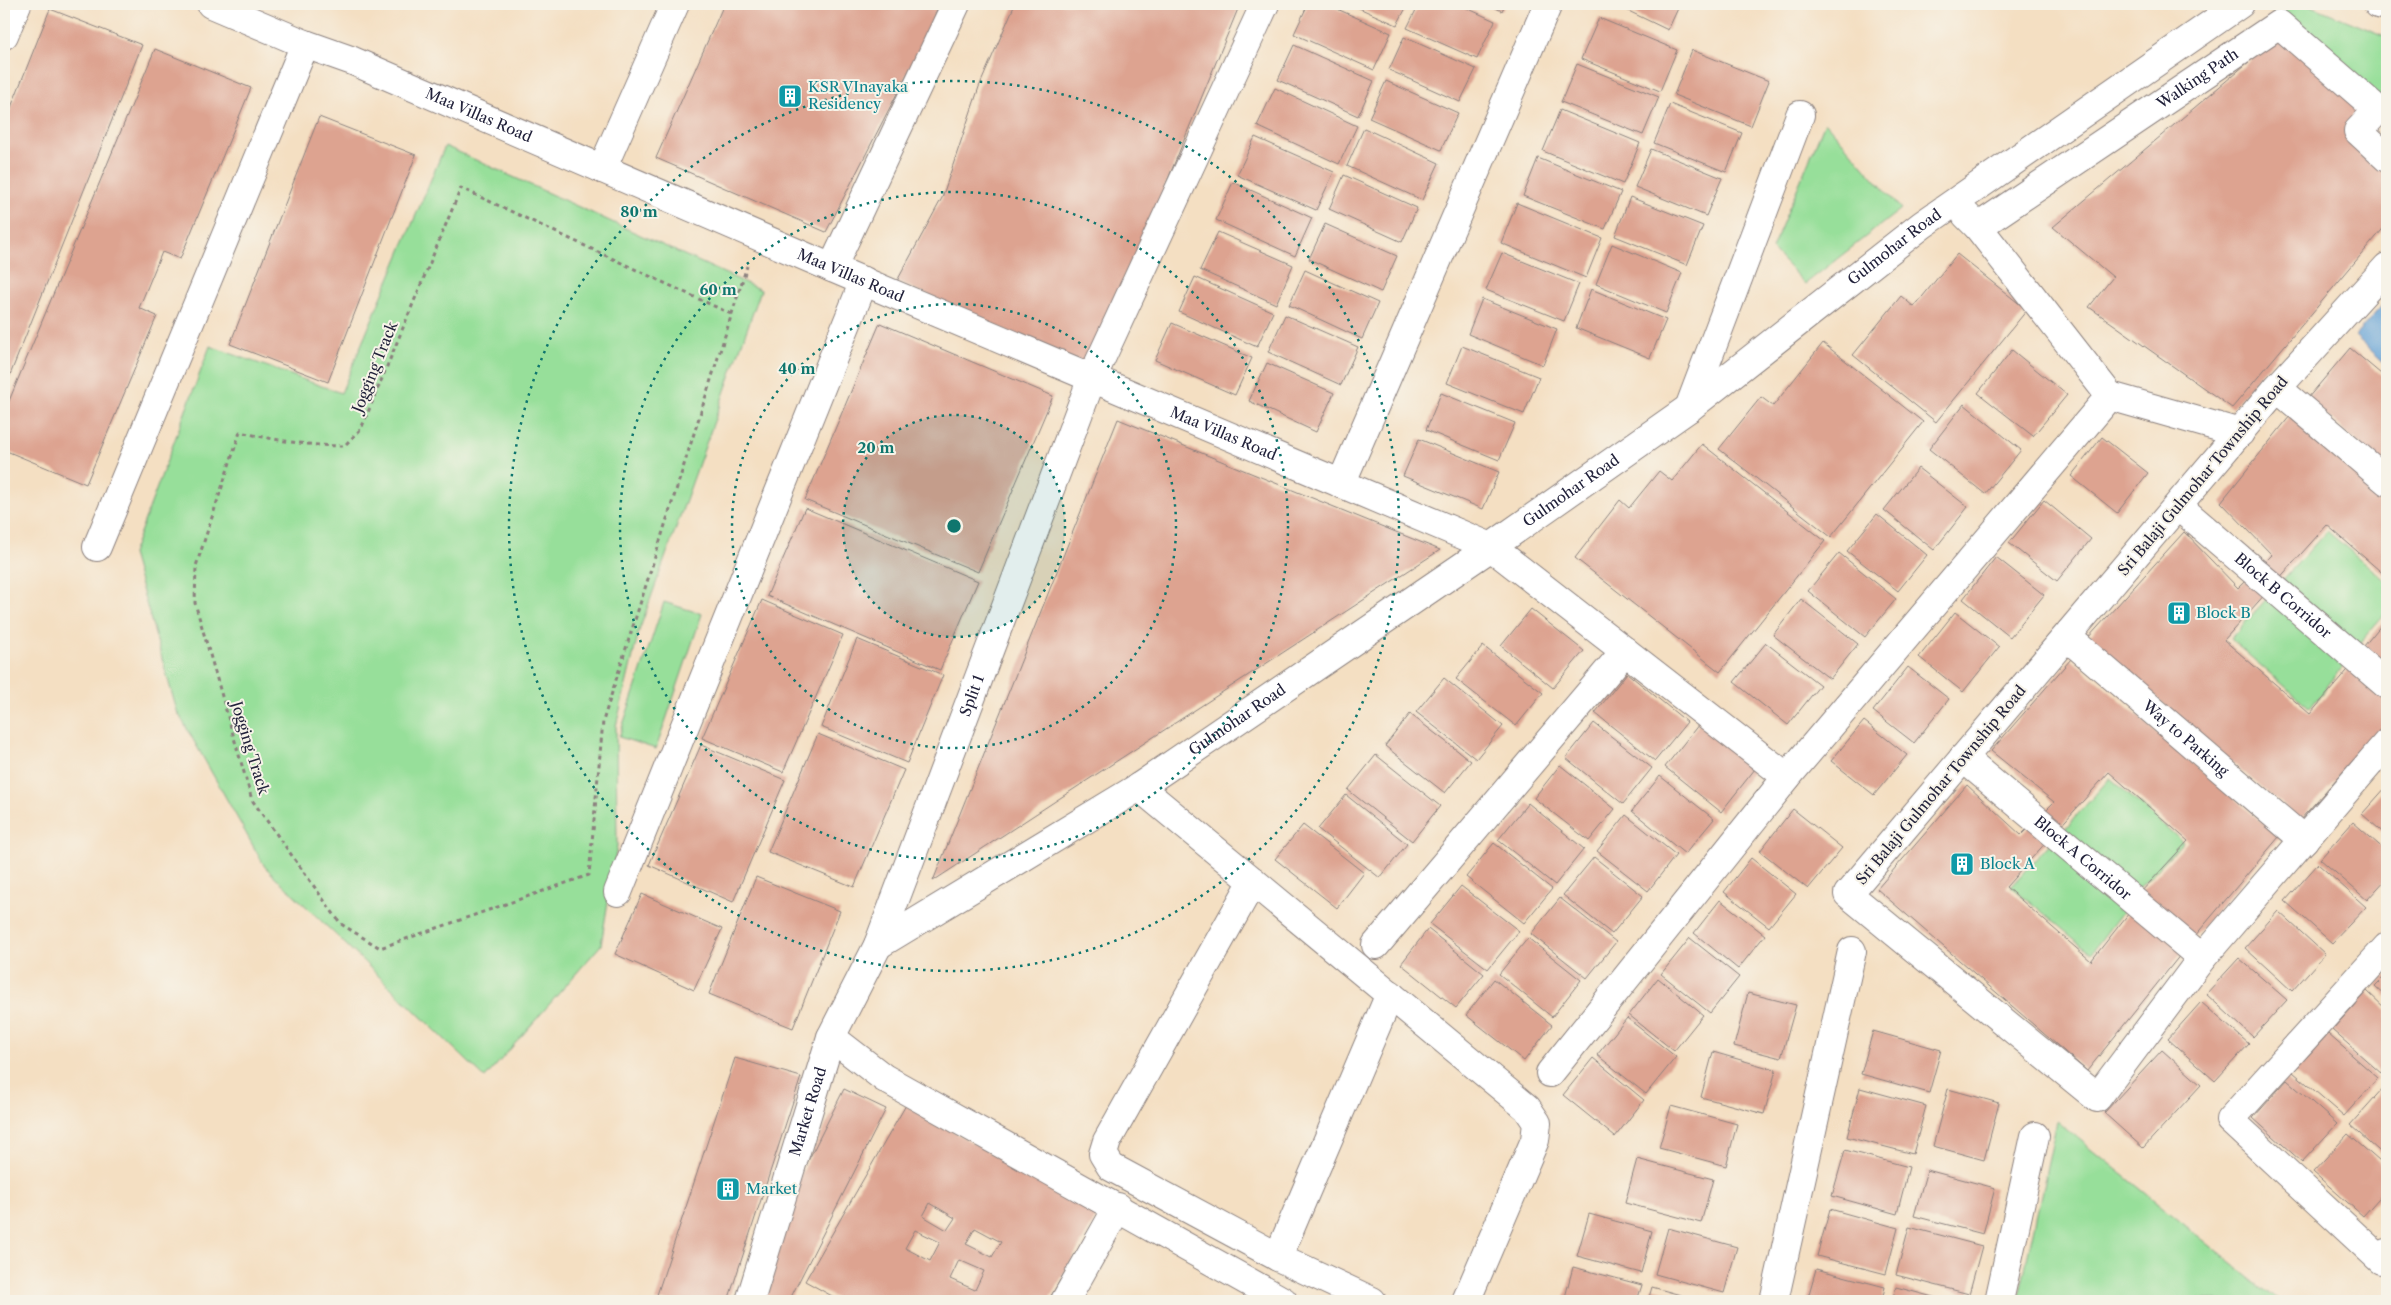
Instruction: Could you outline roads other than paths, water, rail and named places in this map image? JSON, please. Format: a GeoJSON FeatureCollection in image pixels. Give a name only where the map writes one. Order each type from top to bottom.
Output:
{"type":"FeatureCollection","features":[{"type":"Feature","properties":{"kind":"street"},"geometry":{"type":"LineString","coordinates":[[4,35],[17,4]]}},
{"type":"Feature","properties":{"kind":"street","name":"Maa Villas Road"},"geometry":{"type":"LineString","coordinates":[[211,4],[305,44],[353,61],[832,268],[1491,547],[1787,777]]}},
{"type":"Feature","properties":{"kind":"street"},"geometry":{"type":"LineString","coordinates":[[602,169],[674,4]]}},
{"type":"Feature","properties":{"kind":"street"},"geometry":{"type":"LineString","coordinates":[[832,268],[956,4]]}},
{"type":"Feature","properties":{"kind":"street","name":"Split 1"},"geometry":{"type":"LineString","coordinates":[[831,1037],[878,945],[1092,378],[1265,4]]}},
{"type":"Feature","properties":{"kind":"street"},"geometry":{"type":"LineString","coordinates":[[1341,484],[1548,4]]}},
{"type":"Feature","properties":{"kind":"street","name":"Gulmohar Road"},"geometry":{"type":"LineString","coordinates":[[878,945],[1139,786],[1491,547],[1689,408],[1922,225],[2240,4]]}},
{"type":"Feature","properties":{"kind":"street"},"geometry":{"type":"LineString","coordinates":[[2378,4],[2387,6]]}},
{"type":"Feature","properties":{"kind":"street","name":"Walking Path"},"geometry":{"type":"LineString","coordinates":[[1978,227],[2279,24],[2378,110],[2358,131],[2387,158]]}},
{"type":"Feature","properties":{"kind":"street"},"geometry":{"type":"LineString","coordinates":[[98,547],[305,44]]}},
{"type":"Feature","properties":{"kind":"street"},"geometry":{"type":"LineString","coordinates":[[1689,408],[1800,115]]}},
{"type":"Feature","properties":{"kind":"street"},"geometry":{"type":"LineString","coordinates":[[1954,204],[1978,227],[2110,396],[2240,433]]}},
{"type":"Feature","properties":{"kind":"street","name":"Sri Balaji Gulmohar Township Road"},"geometry":{"type":"LineString","coordinates":[[2387,267],[2277,388],[1848,894],[2097,1098],[2202,958],[2387,743]]}},
{"type":"Feature","properties":{"kind":"street"},"geometry":{"type":"LineString","coordinates":[[618,892],[864,281]]}},
{"type":"Feature","properties":{"kind":"street"},"geometry":{"type":"LineString","coordinates":[[2277,388],[2387,481]]}},
{"type":"Feature","properties":{"kind":"street"},"geometry":{"type":"LineString","coordinates":[[1550,1073],[1787,777],[2110,396]]}},
{"type":"Feature","properties":{"kind":"street","name":"Block B Corridor"},"geometry":{"type":"LineString","coordinates":[[2178,506],[2387,685]]}},
{"type":"Feature","properties":{"kind":"street","name":"Way to Parking"},"geometry":{"type":"LineString","coordinates":[[2067,637],[2304,840]]}},
{"type":"Feature","properties":{"kind":"street"},"geometry":{"type":"LineString","coordinates":[[1376,945],[1625,651]]}},
{"type":"Feature","properties":{"kind":"street","name":"Block A Corridor"},"geometry":{"type":"LineString","coordinates":[[1963,758],[2202,958]]}},
{"type":"Feature","properties":{"kind":"street"},"geometry":{"type":"LineString","coordinates":[[1139,786],[1527,1108],[1537,1123],[1535,1140],[1466,1301]]}},
{"type":"Feature","properties":{"kind":"street"},"geometry":{"type":"LineString","coordinates":[[1253,881],[1108,1141],[1103,1154],[1111,1167],[1278,1257],[1372,1301]]}},
{"type":"Feature","properties":{"kind":"street"},"geometry":{"type":"LineString","coordinates":[[2387,947],[2230,1120],[2381,1260],[2387,1253]]}},
{"type":"Feature","properties":{"kind":"street"},"geometry":{"type":"LineString","coordinates":[[1774,1301],[1852,951]]}},
{"type":"Feature","properties":{"kind":"street"},"geometry":{"type":"LineString","coordinates":[[1278,1257],[1390,994]]}},
{"type":"Feature","properties":{"kind":"street"},"geometry":{"type":"LineString","coordinates":[[831,1037],[884,1078],[1008,1149],[1118,1207],[1283,1301]]}},
{"type":"Feature","properties":{"kind":"street","name":"Market Road"},"geometry":{"type":"LineString","coordinates":[[750,1301],[831,1037]]}},
{"type":"Feature","properties":{"kind":"street"},"geometry":{"type":"LineString","coordinates":[[1999,1301],[2035,1136]]}},
{"type":"Feature","properties":{"kind":"street"},"geometry":{"type":"LineString","coordinates":[[1065,1301],[1118,1207]]}},
{"type":"Feature","properties":{"kind":"water"},"geometry":{"type":"Polygon","coordinates":[[[2387,300],[2387,365],[2355,336],[2387,300]]]}},
{"type":"Feature","properties":{"kind":"place","name":"KSR VInayaka Residency"},"geometry":{"type":"Point","coordinates":[790,96]}},
{"type":"Feature","properties":{"kind":"place","name":"Block B"},"geometry":{"type":"Point","coordinates":[2179,613]}},
{"type":"Feature","properties":{"kind":"place","name":"Block A"},"geometry":{"type":"Point","coordinates":[1962,864]}},
{"type":"Feature","properties":{"kind":"place","name":"Market"},"geometry":{"type":"Point","coordinates":[728,1189]}}]}
